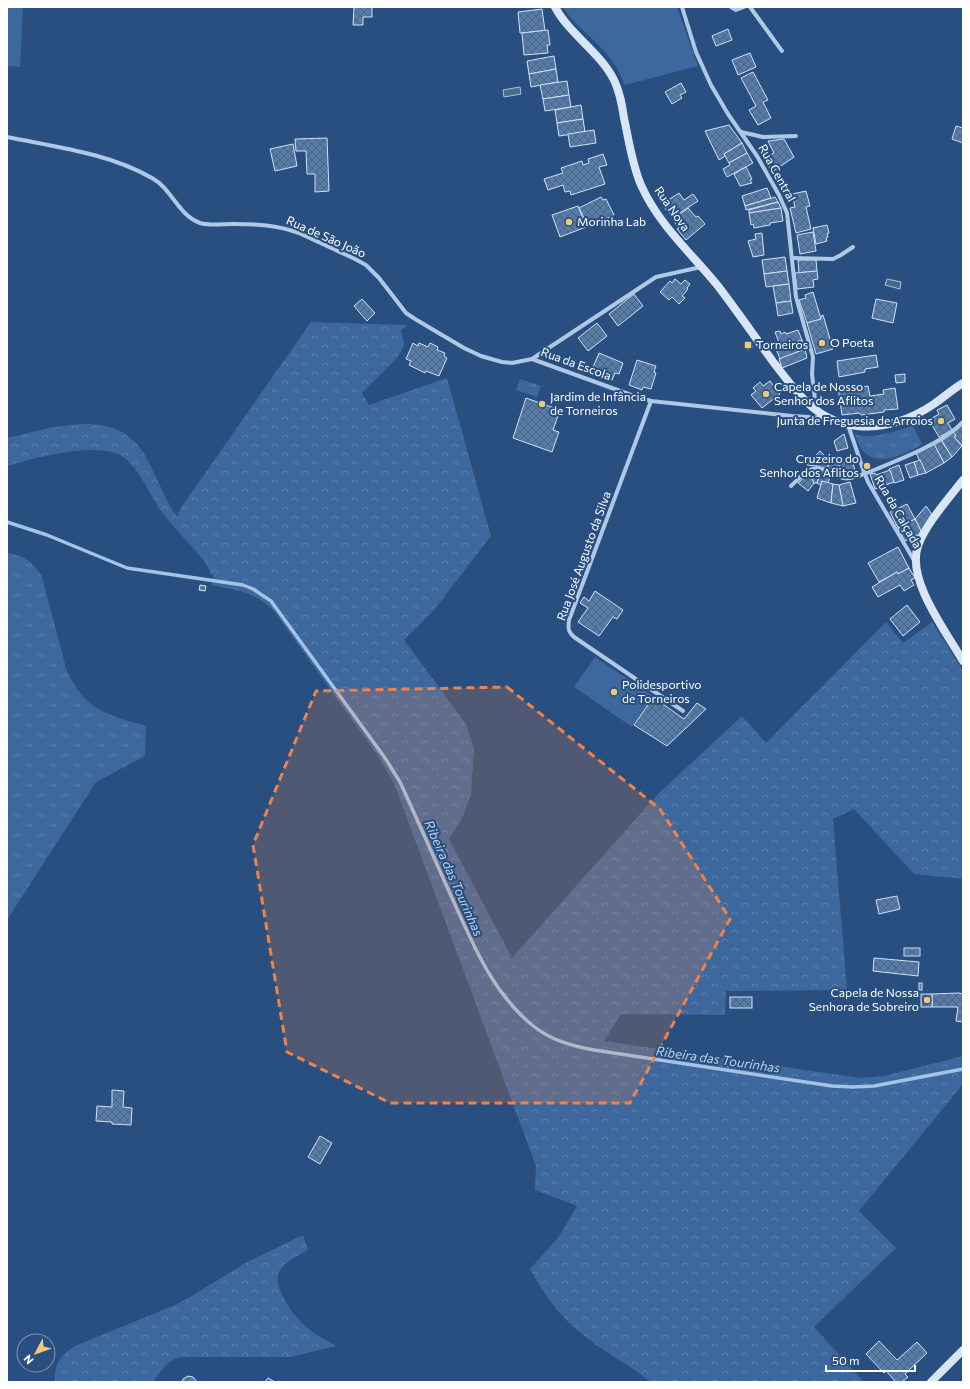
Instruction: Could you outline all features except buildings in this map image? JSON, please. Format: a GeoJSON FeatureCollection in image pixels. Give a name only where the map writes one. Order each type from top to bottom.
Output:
{"type":"FeatureCollection","features":[{"type":"Feature","properties":{"kind":"street","name":"Rua Nova"},"geometry":{"type":"LineString","coordinates":[[555,7],[568,27],[602,62],[612,77],[620,96],[633,161],[644,189],[662,219],[717,286],[779,369],[800,395],[816,411],[829,418],[848,425],[871,426],[900,421],[919,413],[963,383]]}},
{"type":"Feature","properties":{"kind":"street","name":"Rua Central"},"geometry":{"type":"LineString","coordinates":[[682,7],[702,67],[720,102],[757,156],[784,206],[789,224],[798,305],[813,357],[812,374],[816,411]]}},
{"type":"Feature","properties":{"kind":"street"},"geometry":{"type":"LineString","coordinates":[[731,7],[737,10],[744,7]]}},
{"type":"Feature","properties":{"kind":"street"},"geometry":{"type":"LineString","coordinates":[[750,7],[782,50]]}},
{"type":"Feature","properties":{"kind":"street"},"geometry":{"type":"LineString","coordinates":[[740,132],[763,137],[796,136]]}},
{"type":"Feature","properties":{"kind":"street","name":"Rua de São João"},"geometry":{"type":"LineString","coordinates":[[7,137],[107,158],[132,168],[154,179],[186,215],[202,224],[269,225],[289,229],[299,233],[366,265],[379,278],[406,313],[464,348],[480,356],[502,362],[512,363],[532,359]]}},
{"type":"Feature","properties":{"kind":"street"},"geometry":{"type":"LineString","coordinates":[[792,258],[833,258],[841,255],[853,247]]}},
{"type":"Feature","properties":{"kind":"street","name":"Rua da Escola"},"geometry":{"type":"LineString","coordinates":[[532,359],[651,279],[664,274],[701,267]]}},
{"type":"Feature","properties":{"kind":"street","name":"Rua da Escola"},"geometry":{"type":"LineString","coordinates":[[532,359],[651,401],[792,416],[829,418]]}},
{"type":"Feature","properties":{"kind":"street","name":"Rua José Augusto da Silva"},"geometry":{"type":"LineString","coordinates":[[651,401],[569,620],[568,629],[572,636],[683,711]]}},
{"type":"Feature","properties":{"kind":"street"},"geometry":{"type":"LineString","coordinates":[[791,486],[805,472],[815,468],[823,469],[843,478],[852,478],[926,446],[952,431],[963,422]]}},
{"type":"Feature","properties":{"kind":"street","name":"Rua da Calçada"},"geometry":{"type":"LineString","coordinates":[[848,425],[864,473],[916,564]]}},
{"type":"Feature","properties":{"kind":"street"},"geometry":{"type":"LineString","coordinates":[[963,480],[946,501],[921,538],[917,547],[916,564],[929,604],[963,661]]}},
{"type":"Feature","properties":{"kind":"street"},"geometry":{"type":"LineString","coordinates":[[931,1382],[963,1350]]}},
{"type":"Feature","properties":{"kind":"highlighted area"},"geometry":{"type":"Polygon","coordinates":[[[507,687],[660,809],[730,919],[630,1103],[390,1103],[287,1052],[253,845],[316,691],[507,687]]]}},
{"type":"Feature","properties":{"kind":"green space"},"geometry":{"type":"Polygon","coordinates":[[[7,7],[23,7],[20,67],[7,66],[7,7]]]}},
{"type":"Feature","properties":{"kind":"green space"},"geometry":{"type":"Polygon","coordinates":[[[563,7],[677,7],[698,66],[625,85],[617,68],[609,57],[601,47],[572,20],[563,7]]]}},
{"type":"Feature","properties":{"kind":"green space"},"geometry":{"type":"Polygon","coordinates":[[[311,322],[407,325],[401,330],[404,343],[401,352],[362,393],[369,405],[447,378],[491,536],[434,610],[404,640],[466,724],[474,748],[471,795],[461,820],[449,839],[512,958],[657,795],[742,716],[766,743],[886,622],[903,643],[932,622],[963,671],[963,879],[914,874],[854,809],[833,819],[847,990],[726,991],[725,1015],[621,1014],[604,1041],[860,1078],[884,1076],[963,1056],[963,1084],[859,1211],[896,1248],[814,1327],[864,1382],[650,1382],[582,1334],[562,1316],[546,1295],[530,1269],[558,1238],[577,1206],[535,1190],[536,1166],[398,794],[380,759],[274,611],[260,599],[246,593],[212,585],[213,574],[210,574],[204,561],[161,511],[141,478],[127,460],[116,454],[86,450],[51,455],[7,466],[7,438],[43,429],[82,424],[100,425],[117,430],[132,440],[145,455],[177,517],[180,509],[311,322]]]}},
{"type":"Feature","properties":{"kind":"green space"},"geometry":{"type":"Polygon","coordinates":[[[520,379],[541,386],[537,397],[516,390],[520,379]]]}},
{"type":"Feature","properties":{"kind":"green space"},"geometry":{"type":"Polygon","coordinates":[[[913,426],[922,444],[912,450],[892,458],[874,458],[866,453],[859,446],[855,434],[861,436],[876,436],[913,426]]]}},
{"type":"Feature","properties":{"kind":"green space"},"geometry":{"type":"Polygon","coordinates":[[[7,553],[18,555],[28,560],[42,577],[66,668],[80,693],[88,702],[107,713],[146,726],[145,756],[96,782],[7,920],[7,553]]]}},
{"type":"Feature","properties":{"kind":"green space","name":"Polidesportivo de Torneiros"},"geometry":{"type":"Polygon","coordinates":[[[595,657],[653,696],[632,727],[574,687],[595,657]]]}},
{"type":"Feature","properties":{"kind":"green space"},"geometry":{"type":"Polygon","coordinates":[[[303,1235],[308,1250],[292,1259],[279,1272],[278,1278],[281,1293],[290,1308],[305,1326],[312,1332],[336,1346],[290,1357],[181,1357],[168,1363],[153,1382],[55,1382],[56,1370],[59,1361],[70,1349],[175,1305],[247,1262],[303,1235]]]}},
{"type":"Feature","properties":{"kind":"shaded area"},"geometry":{"type":"Polygon","coordinates":[[[520,87],[521,94],[504,97],[503,90],[520,87]]]}},
{"type":"Feature","properties":{"kind":"shaded area"},"geometry":{"type":"Polygon","coordinates":[[[887,279],[901,282],[900,289],[885,285],[887,279]]]}},
{"type":"Feature","properties":{"kind":"waterway","name":"Ribeira das Tourinhas"},"geometry":{"type":"LineString","coordinates":[[7,522],[47,535],[127,568],[243,585],[253,589],[271,601],[385,758],[400,782],[476,950],[495,982],[518,1012],[546,1035],[578,1047],[594,1050],[832,1086],[874,1086],[963,1069]]}},
{"type":"Feature","properties":{"kind":"place","name":"Morinha Lab"},"geometry":{"type":"Point","coordinates":[569,222]}},
{"type":"Feature","properties":{"kind":"place","name":"O Poeta"},"geometry":{"type":"Point","coordinates":[822,343]}},
{"type":"Feature","properties":{"kind":"place","name":"Torneiros"},"geometry":{"type":"Point","coordinates":[748,345]}},
{"type":"Feature","properties":{"kind":"place","name":"Capela de Nosso Senhor dos Aflitos"},"geometry":{"type":"Point","coordinates":[766,394]}},
{"type":"Feature","properties":{"kind":"place","name":"Jardim de Infância de Torneiros"},"geometry":{"type":"Point","coordinates":[542,404]}},
{"type":"Feature","properties":{"kind":"place","name":"Junta de Freguesia de Arroios"},"geometry":{"type":"Point","coordinates":[941,421]}},
{"type":"Feature","properties":{"kind":"place","name":"Cruzeiro do Senhor dos Aflitos"},"geometry":{"type":"Point","coordinates":[867,466]}},
{"type":"Feature","properties":{"kind":"place","name":"Polidesportivo de Torneiros"},"geometry":{"type":"Point","coordinates":[614,692]}},
{"type":"Feature","properties":{"kind":"place","name":"Capela de Nossa Senhora de Sobreiro"},"geometry":{"type":"Point","coordinates":[927,1000]}}]}
